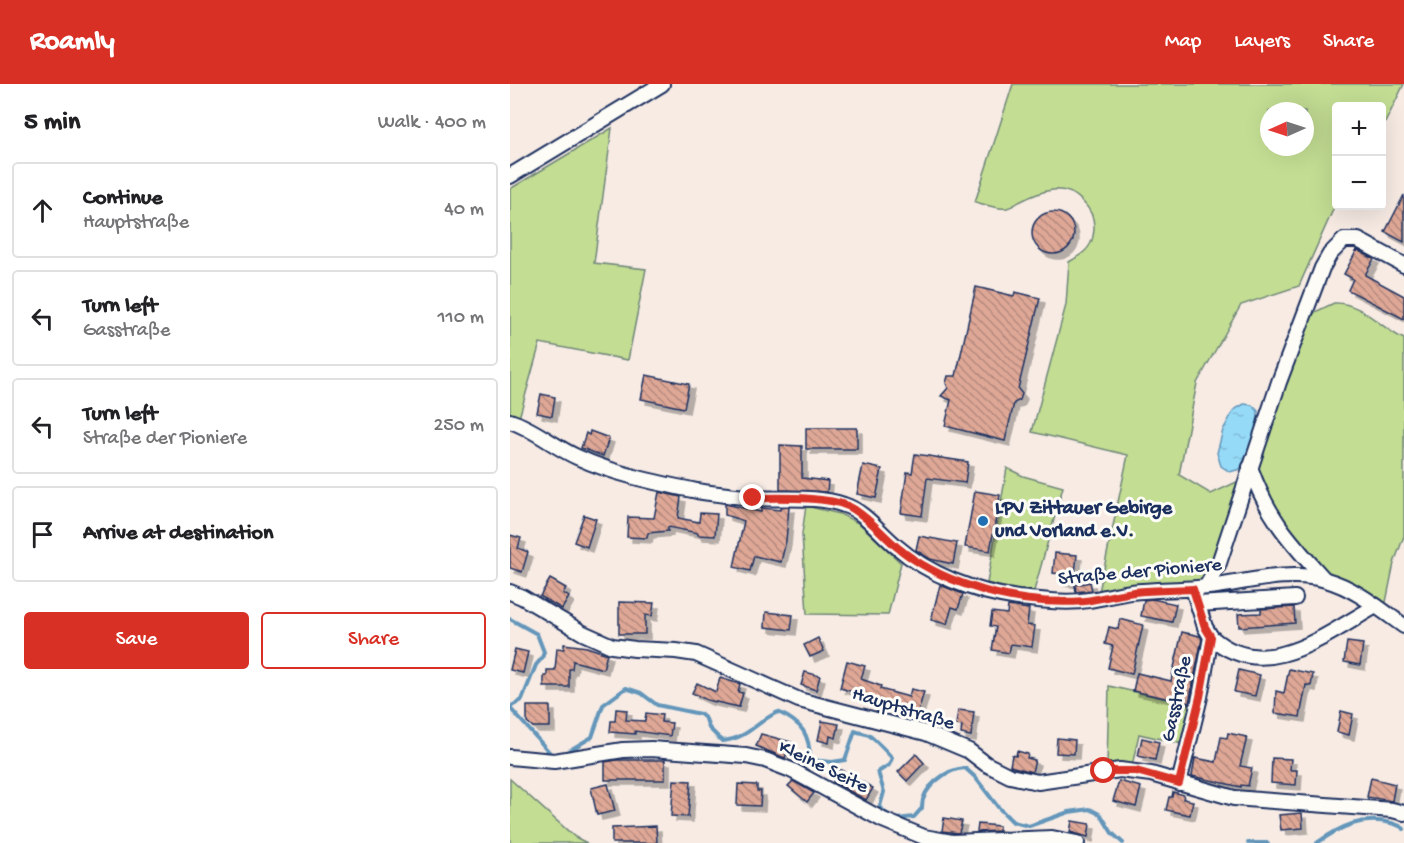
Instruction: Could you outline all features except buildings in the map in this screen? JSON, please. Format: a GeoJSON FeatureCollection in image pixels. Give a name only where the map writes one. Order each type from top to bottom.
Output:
{"type":"FeatureCollection","features":[{"type":"Feature","properties":{"kind":"street"},"geometry":{"type":"LineString","coordinates":[[510,176],[662,84]]}},
{"type":"Feature","properties":{"kind":"street"},"geometry":{"type":"LineString","coordinates":[[1200,588],[1218,566],[1279,382],[1322,268],[1330,254],[1344,240],[1358,240],[1404,265]]}},
{"type":"Feature","properties":{"kind":"street","name":"Straße der Pioniere"},"geometry":{"type":"LineString","coordinates":[[510,422],[528,428],[578,457],[604,468],[648,480],[698,491],[753,498],[802,499],[847,506],[923,566],[955,581],[996,594],[1066,602],[1132,592],[1200,588],[1287,577],[1324,579],[1353,592],[1404,626]]}},
{"type":"Feature","properties":{"kind":"street"},"geometry":{"type":"LineString","coordinates":[[1250,467],[1265,505],[1276,524],[1324,579]]}},
{"type":"Feature","properties":{"kind":"street","name":"Gasstraße"},"geometry":{"type":"LineString","coordinates":[[1179,783],[1200,697],[1211,637],[1205,627],[1198,604],[1200,588]]}},
{"type":"Feature","properties":{"kind":"street","name":"Hauptstraße"},"geometry":{"type":"LineString","coordinates":[[510,592],[583,633],[612,646],[696,654],[799,700],[926,733],[969,751],[986,764],[1025,780],[1038,782],[1120,770],[1151,774],[1234,798],[1392,810],[1404,813]]}},
{"type":"Feature","properties":{"kind":"street"},"geometry":{"type":"LineString","coordinates":[[1337,596],[1353,592]]}},
{"type":"Feature","properties":{"kind":"street"},"geometry":{"type":"LineString","coordinates":[[1198,604],[1295,598]]}},
{"type":"Feature","properties":{"kind":"street"},"geometry":{"type":"LineString","coordinates":[[1211,637],[1233,653],[1246,656],[1279,656],[1303,647],[1376,606]]}},
{"type":"Feature","properties":{"kind":"street","name":"Kleine Seite"},"geometry":{"type":"LineString","coordinates":[[510,758],[554,761],[623,750],[651,749],[746,756],[765,760],[791,770],[883,820],[924,837],[952,842],[1052,838],[1077,843]]}},
{"type":"Feature","properties":{"kind":"green space"},"geometry":{"type":"Polygon","coordinates":[[[1013,84],[1404,84],[1386,121],[1386,102],[1332,102],[1333,210],[1299,286],[1241,305],[1197,383],[1179,475],[1211,494],[1241,480],[1206,579],[1099,592],[1128,455],[1032,432],[1066,305],[1069,262],[1088,248],[1092,241],[1094,226],[1091,213],[1076,196],[1060,190],[1036,194],[1007,208],[995,208],[975,202],[1013,84]]]}},
{"type":"Feature","properties":{"kind":"green space"},"geometry":{"type":"Polygon","coordinates":[[[612,128],[594,263],[646,269],[628,360],[540,343],[519,418],[510,416],[510,189],[612,128]]]}},
{"type":"Feature","properties":{"kind":"green space"},"geometry":{"type":"Polygon","coordinates":[[[1334,303],[1362,311],[1404,339],[1404,536],[1394,563],[1385,607],[1324,576],[1291,536],[1290,527],[1273,508],[1264,489],[1257,463],[1307,324],[1315,312],[1334,303]]]}},
{"type":"Feature","properties":{"kind":"green space"},"geometry":{"type":"Polygon","coordinates":[[[1007,468],[1023,476],[1063,487],[1034,591],[1013,590],[987,583],[1007,468]]]}},
{"type":"Feature","properties":{"kind":"green space"},"geometry":{"type":"Polygon","coordinates":[[[806,506],[840,514],[860,524],[901,563],[888,615],[807,614],[802,534],[806,506]]]}},
{"type":"Feature","properties":{"kind":"green space"},"geometry":{"type":"Polygon","coordinates":[[[1109,686],[1197,706],[1187,745],[1139,734],[1132,766],[1107,765],[1109,686]]]}},
{"type":"Feature","properties":{"kind":"green space"},"geometry":{"type":"Polygon","coordinates":[[[510,779],[575,837],[587,843],[510,843],[510,779]]]}},
{"type":"Feature","properties":{"kind":"water"},"geometry":{"type":"Polygon","coordinates":[[[1244,404],[1252,405],[1258,411],[1255,434],[1240,469],[1230,472],[1221,466],[1217,453],[1223,430],[1234,410],[1244,404]]]}},
{"type":"Feature","properties":{"kind":"waterway"},"geometry":{"type":"LineString","coordinates":[[510,619],[537,634],[544,652],[536,665],[522,700],[510,707]]}},
{"type":"Feature","properties":{"kind":"waterway"},"geometry":{"type":"LineString","coordinates":[[565,753],[592,737],[603,705],[626,688],[641,693],[657,705],[700,714],[706,719],[709,728],[722,741],[739,737],[778,712],[793,720],[803,730],[810,751],[810,760],[832,762],[845,760],[855,731],[875,740],[892,758],[889,765],[878,772],[884,792],[880,806],[891,816]]}},
{"type":"Feature","properties":{"kind":"waterway"},"geometry":{"type":"LineString","coordinates":[[510,708],[551,754],[558,754]]}},
{"type":"Feature","properties":{"kind":"waterway"},"geometry":{"type":"LineString","coordinates":[[897,819],[914,817],[922,808],[926,793],[936,781],[950,772],[965,768],[1013,822],[1029,826],[1069,812],[1090,809],[1101,815],[1112,833],[1123,843]]}},
{"type":"Feature","properties":{"kind":"waterway"},"geometry":{"type":"LineString","coordinates":[[1317,843],[1343,827],[1361,822],[1380,821],[1404,829]]}},
{"type":"Feature","properties":{"kind":"waterway"},"geometry":{"type":"LineString","coordinates":[[1248,843],[1268,843]]}},
{"type":"Feature","properties":{"kind":"place","name":"LPV Zittauer Gebirge und Vorland e.V."},"geometry":{"type":"Point","coordinates":[983,521]}},
{"type":"Feature","properties":{"kind":"route"},"geometry":{"type":"LineString","coordinates":[[753,498],[802,499],[836,502],[847,506],[923,566],[955,581],[996,594],[1066,602],[1132,592],[1193,589],[1205,627],[1211,637],[1200,697],[1179,783],[1136,771],[1104,771]]}}]}
